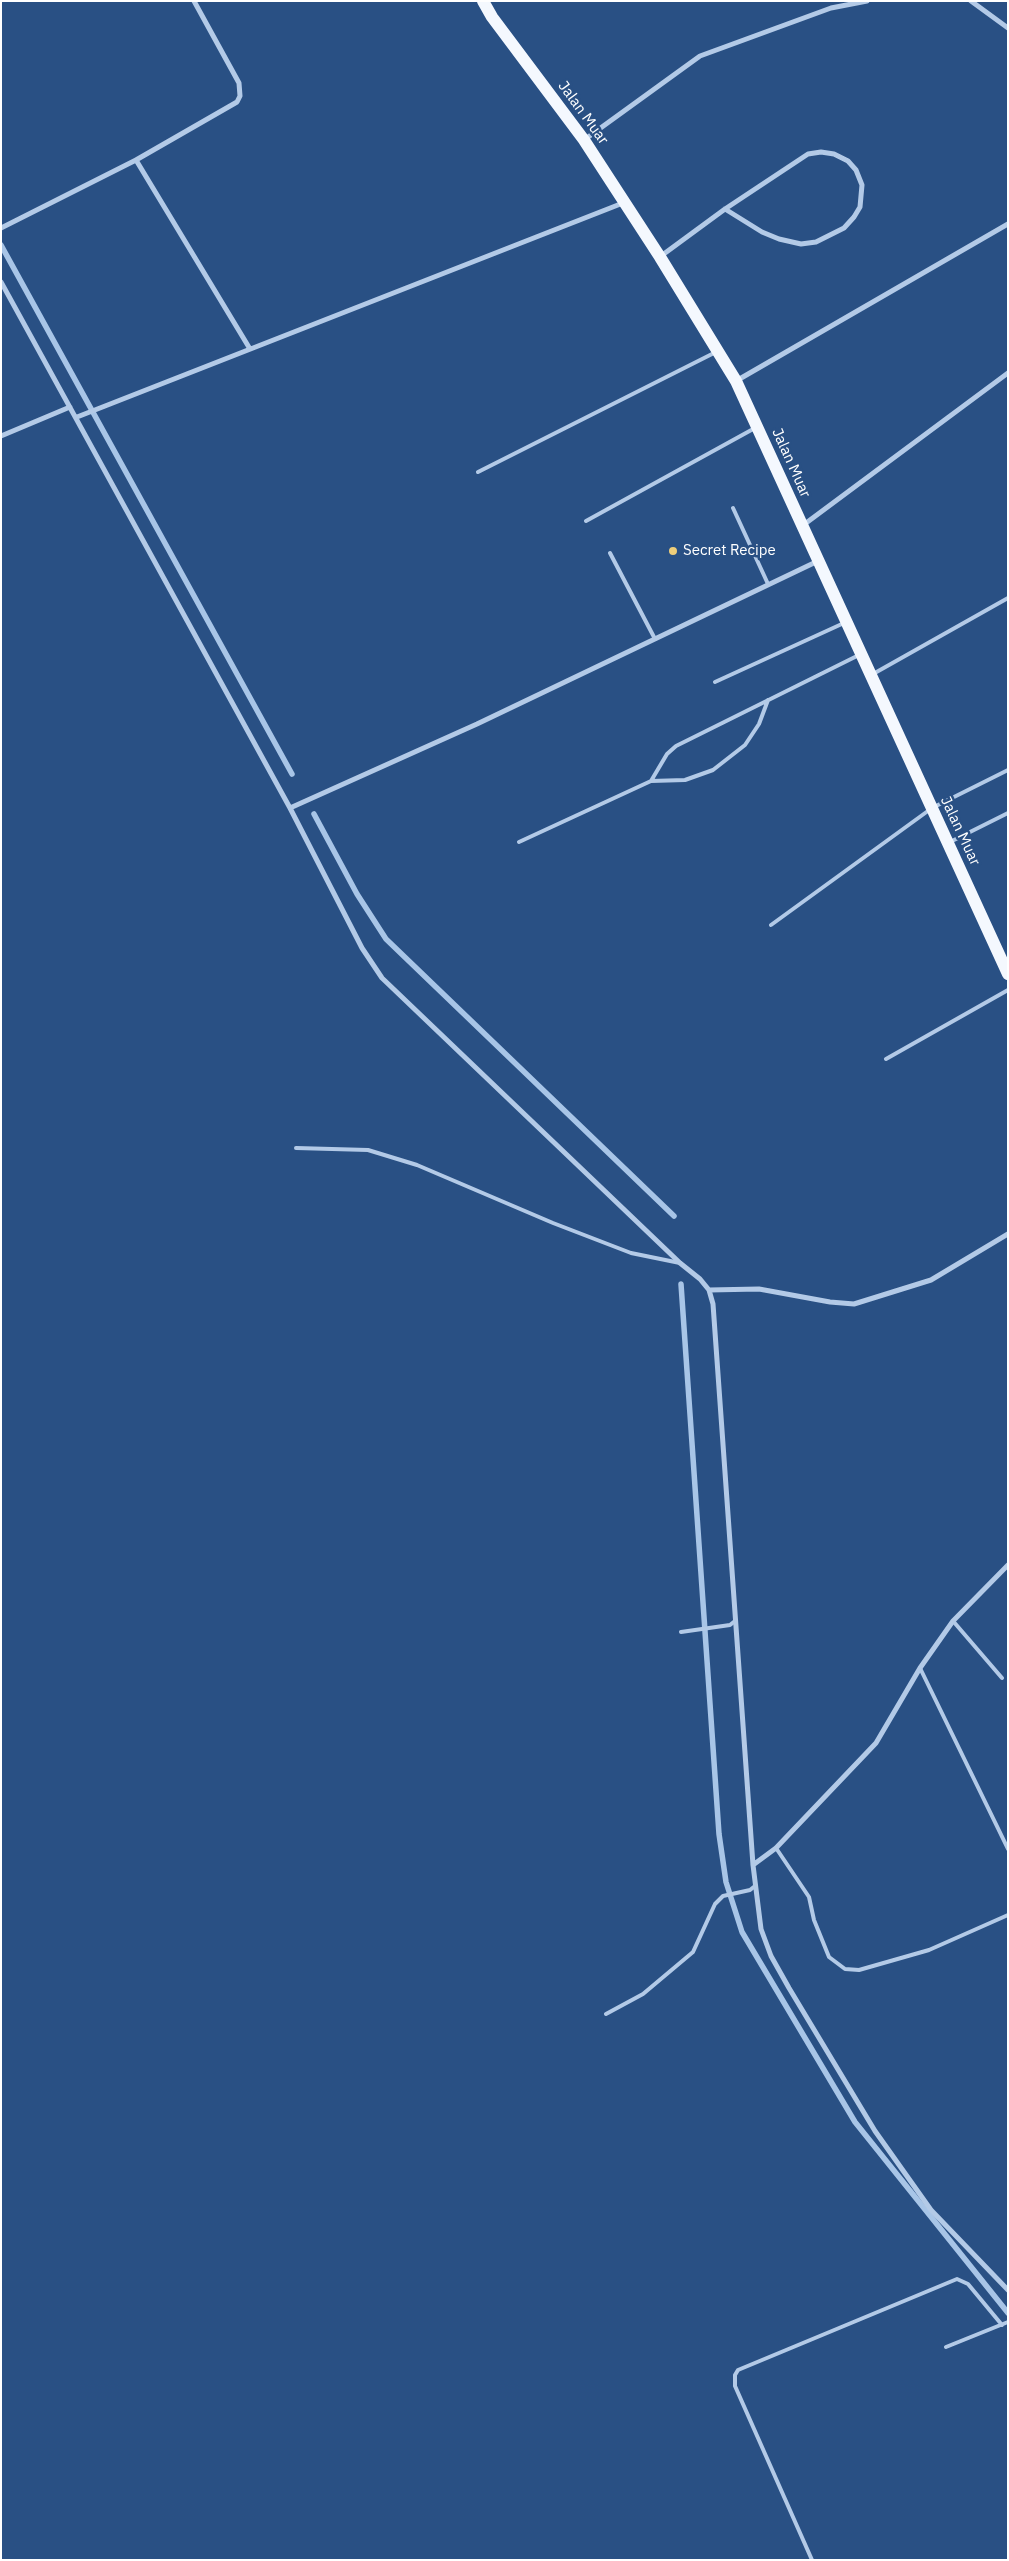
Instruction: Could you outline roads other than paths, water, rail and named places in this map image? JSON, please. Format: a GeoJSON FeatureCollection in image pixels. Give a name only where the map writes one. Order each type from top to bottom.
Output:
{"type":"FeatureCollection","features":[{"type":"Feature","properties":{"kind":"main road","name":"Jalan Muar"},"geometry":{"type":"LineString","coordinates":[[483,1],[492,17],[584,140],[660,257],[736,381],[1008,974]]}},
{"type":"Feature","properties":{"kind":"street"},"geometry":{"type":"LineString","coordinates":[[3,227],[136,160],[232,107],[240,96],[239,83],[194,1]]}},
{"type":"Feature","properties":{"kind":"street"},"geometry":{"type":"LineString","coordinates":[[584,140],[700,56],[831,8],[867,1]]}},
{"type":"Feature","properties":{"kind":"street"},"geometry":{"type":"LineString","coordinates":[[971,1],[1008,28]]}},
{"type":"Feature","properties":{"kind":"street"},"geometry":{"type":"LineString","coordinates":[[660,257],[725,209],[808,154],[821,152],[834,154],[848,162],[856,170],[862,185],[860,207],[854,217],[844,228],[816,242],[801,244],[779,239],[762,232],[725,209]]}},
{"type":"Feature","properties":{"kind":"street"},"geometry":{"type":"LineString","coordinates":[[136,160],[250,349]]}},
{"type":"Feature","properties":{"kind":"street"},"geometry":{"type":"LineString","coordinates":[[77,417],[625,202]]}},
{"type":"Feature","properties":{"kind":"street"},"geometry":{"type":"LineString","coordinates":[[736,381],[1008,224]]}},
{"type":"Feature","properties":{"kind":"street"},"geometry":{"type":"LineString","coordinates":[[1,282],[77,417],[290,808],[362,948],[382,978],[680,1263],[700,1279],[709,1290],[713,1304],[732,1623],[753,1865],[761,1929],[771,1956],[874,2131],[932,2210],[1008,2290]]}},
{"type":"Feature","properties":{"kind":"street"},"geometry":{"type":"LineString","coordinates":[[802,526],[1008,373]]}},
{"type":"Feature","properties":{"kind":"street"},"geometry":{"type":"LineString","coordinates":[[1,436],[70,407]]}},
{"type":"Feature","properties":{"kind":"street"},"geometry":{"type":"LineString","coordinates":[[290,808],[477,724],[818,560]]}},
{"type":"Feature","properties":{"kind":"street"},"geometry":{"type":"LineString","coordinates":[[709,1290],[759,1289],[830,1302],[854,1304],[931,1280],[1008,1234]]}},
{"type":"Feature","properties":{"kind":"street"},"geometry":{"type":"LineString","coordinates":[[753,1865],[776,1848],[876,1743],[920,1668],[953,1621],[1008,1565]]}},
{"type":"Feature","properties":{"kind":"lane"},"geometry":{"type":"LineString","coordinates":[[478,472],[718,351]]}},
{"type":"Feature","properties":{"kind":"lane"},"geometry":{"type":"LineString","coordinates":[[586,521],[756,426]]}},
{"type":"Feature","properties":{"kind":"lane"},"geometry":{"type":"LineString","coordinates":[[733,508],[768,584]]}},
{"type":"Feature","properties":{"kind":"lane"},"geometry":{"type":"LineString","coordinates":[[610,553],[656,639]]}},
{"type":"Feature","properties":{"kind":"lane"},"geometry":{"type":"LineString","coordinates":[[871,675],[1008,598]]}},
{"type":"Feature","properties":{"kind":"lane"},"geometry":{"type":"LineString","coordinates":[[715,682],[846,622]]}},
{"type":"Feature","properties":{"kind":"lane"},"geometry":{"type":"LineString","coordinates":[[651,781],[667,754],[676,746],[862,654]]}},
{"type":"Feature","properties":{"kind":"lane"},"geometry":{"type":"LineString","coordinates":[[519,842],[651,781],[685,780],[713,770],[745,745],[759,724],[768,700]]}},
{"type":"Feature","properties":{"kind":"lane"},"geometry":{"type":"LineString","coordinates":[[771,926],[932,808],[1008,770]]}},
{"type":"Feature","properties":{"kind":"lane"},"geometry":{"type":"LineString","coordinates":[[948,843],[1008,813]]}},
{"type":"Feature","properties":{"kind":"lane"},"geometry":{"type":"LineString","coordinates":[[886,1059],[1008,990]]}},
{"type":"Feature","properties":{"kind":"lane"},"geometry":{"type":"LineString","coordinates":[[296,1148],[368,1150],[417,1164],[552,1223],[631,1253],[680,1263]]}},
{"type":"Feature","properties":{"kind":"lane"},"geometry":{"type":"LineString","coordinates":[[953,1621],[1002,1678]]}},
{"type":"Feature","properties":{"kind":"lane"},"geometry":{"type":"LineString","coordinates":[[681,1632],[732,1623]]}},
{"type":"Feature","properties":{"kind":"lane"},"geometry":{"type":"LineString","coordinates":[[920,1668],[1008,1849]]}},
{"type":"Feature","properties":{"kind":"lane"},"geometry":{"type":"LineString","coordinates":[[776,1848],[809,1897],[814,1920],[829,1957],[844,1969],[859,1970],[929,1950],[1008,1915]]}},
{"type":"Feature","properties":{"kind":"lane"},"geometry":{"type":"LineString","coordinates":[[606,2014],[642,1994],[693,1952],[715,1904],[723,1896],[750,1890],[755,1886]]}},
{"type":"Feature","properties":{"kind":"lane"},"geometry":{"type":"LineString","coordinates":[[812,2560],[735,2386],[735,2375],[738,2370],[957,2279],[968,2284],[1002,2325]]}},
{"type":"Feature","properties":{"kind":"lane"},"geometry":{"type":"LineString","coordinates":[[946,2347],[1008,2322]]}},
{"type":"Feature","properties":{"kind":"waterway"},"geometry":{"type":"LineString","coordinates":[[1,245],[292,774]]}},
{"type":"Feature","properties":{"kind":"waterway"},"geometry":{"type":"LineString","coordinates":[[314,814],[357,894],[386,939],[674,1216]]}},
{"type":"Feature","properties":{"kind":"waterway"},"geometry":{"type":"LineString","coordinates":[[681,1284],[719,1834],[726,1882],[742,1932],[855,2122],[1008,2313]]}},
{"type":"Feature","properties":{"kind":"place","name":"Secret Recipe"},"geometry":{"type":"Point","coordinates":[673,551]}}]}
